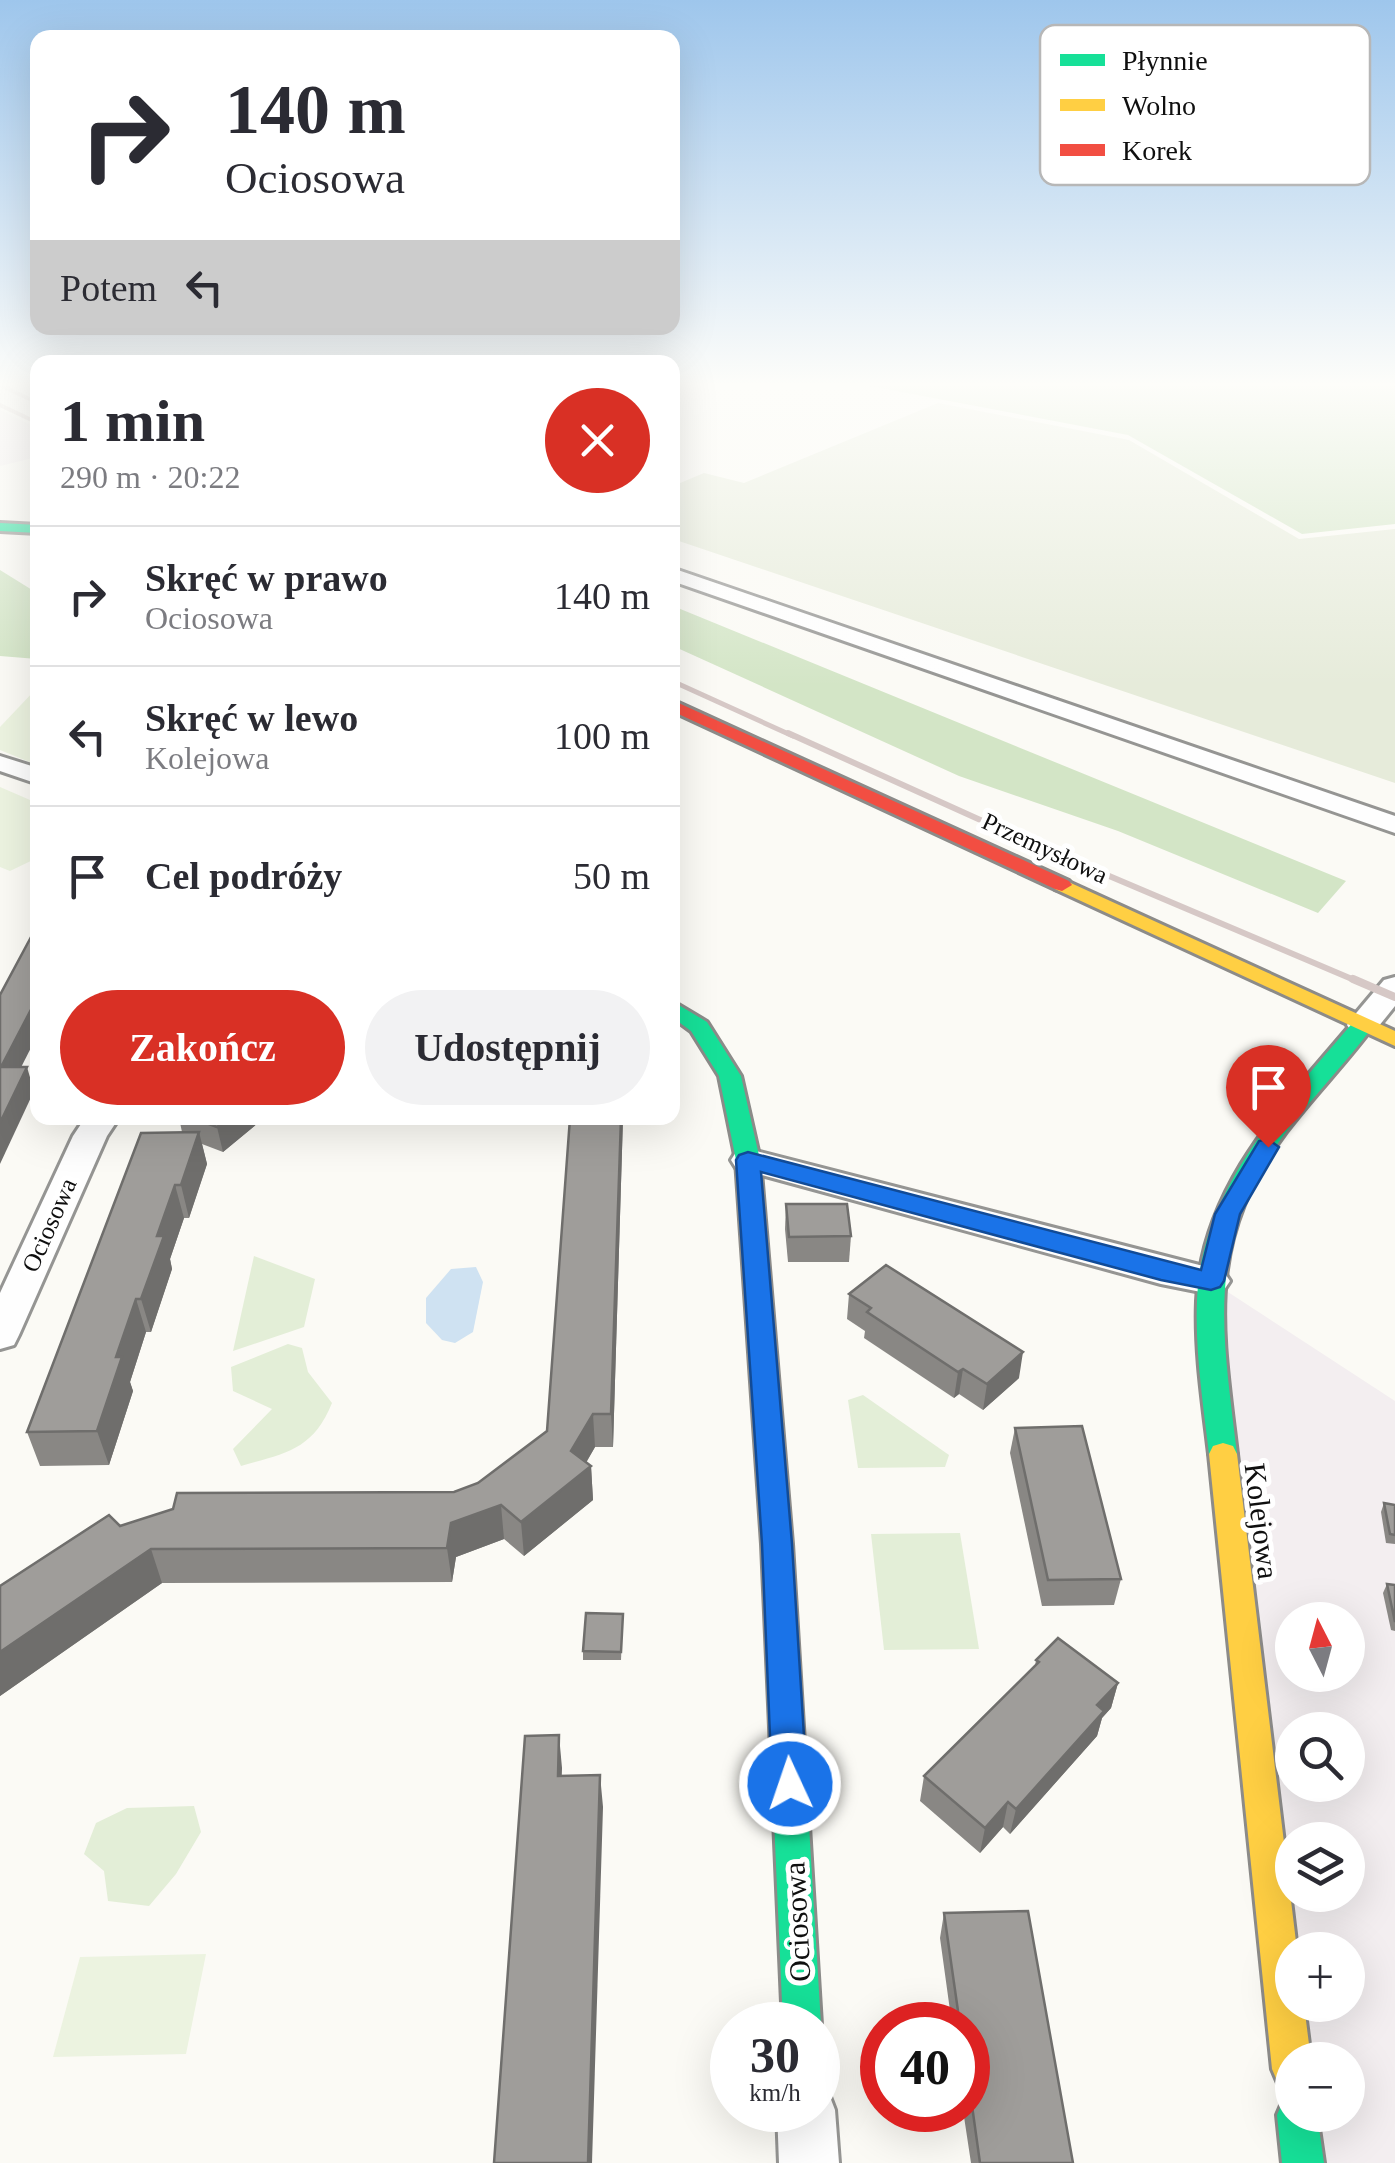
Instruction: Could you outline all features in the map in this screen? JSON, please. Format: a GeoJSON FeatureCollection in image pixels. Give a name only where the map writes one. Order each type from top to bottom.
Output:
{"type":"FeatureCollection","features":[{"type":"Feature","properties":{"kind":"street"},"geometry":{"type":"LineString","coordinates":[[0,528],[30,529]]}},
{"type":"Feature","properties":{"kind":"street"},"geometry":{"type":"LineString","coordinates":[[680,577],[1395,825]]}},
{"type":"Feature","properties":{"kind":"street","name":"Przemysłowa"},"geometry":{"type":"LineString","coordinates":[[680,710],[1395,1040]]}},
{"type":"Feature","properties":{"kind":"street"},"geometry":{"type":"LineString","coordinates":[[0,763],[30,774]]}},
{"type":"Feature","properties":{"kind":"street"},"geometry":{"type":"LineString","coordinates":[[1363,1024],[1395,986]]}},
{"type":"Feature","properties":{"kind":"street","name":"Ociosowa"},"geometry":{"type":"LineString","coordinates":[[680,1013],[698,1027],[730,1076],[748,1160],[777,1544],[801,2002]]}},
{"type":"Feature","properties":{"kind":"street","name":"Kolejowa"},"geometry":{"type":"LineString","coordinates":[[1289,2042],[1214,1375],[1211,1281],[1218,1241],[1246,1181],[1363,1024]]}},
{"type":"Feature","properties":{"kind":"street","name":"Ociosowa"},"geometry":{"type":"LineString","coordinates":[[0,1335],[97,1125]]}},
{"type":"Feature","properties":{"kind":"street"},"geometry":{"type":"LineString","coordinates":[[748,1160],[1211,1281]]}},
{"type":"Feature","properties":{"kind":"street"},"geometry":{"type":"LineString","coordinates":[[807,2132],[809,2163]]}},
{"type":"Feature","properties":{"kind":"street"},"geometry":{"type":"LineString","coordinates":[[1299,2132],[1302,2163]]}},
{"type":"Feature","properties":{"kind":"shaded area"},"geometry":{"type":"Polygon","coordinates":[[[1211,1281],[1395,1401],[1395,2163],[1303,2163],[1299,2132],[1365,2132],[1365,2042],[1289,2042],[1287,2022],[1365,2022],[1365,1932],[1278,1932],[1276,1912],[1365,1912],[1365,1822],[1275,1822],[1275,1904],[1211,1281]]]}},
{"type":"Feature","properties":{"kind":"green space"},"geometry":{"type":"Polygon","coordinates":[[[680,484],[1204,484],[1299,539],[1395,529],[1395,783],[680,541],[680,484]]]}},
{"type":"Feature","properties":{"kind":"green space"},"geometry":{"type":"Polygon","coordinates":[[[1214,484],[1395,484],[1395,524],[1302,534],[1214,484]]]}},
{"type":"Feature","properties":{"kind":"green space"},"geometry":{"type":"Polygon","coordinates":[[[0,570],[30,589],[30,658],[0,656],[0,570]]]}},
{"type":"Feature","properties":{"kind":"green space"},"geometry":{"type":"Polygon","coordinates":[[[680,609],[1346,881],[1318,913],[1118,831],[959,776],[680,649],[680,609]]]}},
{"type":"Feature","properties":{"kind":"green space"},"geometry":{"type":"Polygon","coordinates":[[[30,695],[30,762],[0,750],[0,727],[30,695]]]}},
{"type":"Feature","properties":{"kind":"green space"},"geometry":{"type":"Polygon","coordinates":[[[0,787],[30,800],[30,861],[10,871],[0,867],[0,787]]]}},
{"type":"Feature","properties":{"kind":"green space"},"geometry":{"type":"Polygon","coordinates":[[[254,1256],[315,1279],[304,1327],[233,1351],[254,1256]]]}},
{"type":"Feature","properties":{"kind":"green space"},"geometry":{"type":"Polygon","coordinates":[[[288,1344],[302,1348],[308,1372],[332,1403],[307,1440],[285,1453],[241,1466],[233,1449],[272,1409],[233,1391],[231,1367],[288,1344]]]}},
{"type":"Feature","properties":{"kind":"green space"},"geometry":{"type":"Polygon","coordinates":[[[863,1395],[949,1455],[945,1467],[858,1468],[848,1400],[863,1395]]]}},
{"type":"Feature","properties":{"kind":"green space"},"geometry":{"type":"Polygon","coordinates":[[[960,1533],[979,1649],[884,1650],[871,1534],[960,1533]]]}},
{"type":"Feature","properties":{"kind":"green space"},"geometry":{"type":"Polygon","coordinates":[[[194,1806],[201,1832],[176,1874],[149,1906],[108,1901],[104,1871],[84,1854],[96,1823],[127,1808],[194,1806]]]}},
{"type":"Feature","properties":{"kind":"green space"},"geometry":{"type":"Polygon","coordinates":[[[206,1954],[186,2054],[53,2057],[80,1957],[206,1954]]]}},
{"type":"Feature","properties":{"kind":"water"},"geometry":{"type":"Polygon","coordinates":[[[476,1267],[483,1282],[473,1332],[455,1343],[442,1340],[426,1323],[426,1298],[451,1269],[476,1267]]]}},
{"type":"Feature","properties":{"kind":"building"},"geometry":{"type":"Polygon","coordinates":[[[30,939],[30,1012],[1,1067],[27,1067],[0,1123],[0,995],[30,939]]]}},
{"type":"Feature","properties":{"kind":"building"},"geometry":{"type":"Polygon","coordinates":[[[569,1125],[621,1125],[611,1414],[593,1414],[571,1451],[591,1466],[521,1522],[501,1505],[451,1523],[447,1548],[151,1549],[0,1652],[0,1586],[109,1515],[120,1526],[173,1509],[177,1493],[454,1492],[478,1483],[547,1431],[569,1125]]]}},
{"type":"Feature","properties":{"kind":"building"},"geometry":{"type":"Polygon","coordinates":[[[199,1132],[181,1185],[175,1185],[157,1236],[164,1236],[116,1357],[122,1357],[97,1431],[27,1432],[141,1133],[199,1132]]]}},
{"type":"Feature","properties":{"kind":"building"},"geometry":{"type":"Polygon","coordinates":[[[786,1204],[847,1204],[851,1236],[789,1237],[786,1204]]]}},
{"type":"Feature","properties":{"kind":"building"},"geometry":{"type":"Polygon","coordinates":[[[886,1265],[1023,1352],[987,1384],[963,1369],[958,1372],[867,1312],[871,1308],[849,1294],[886,1265]]]}},
{"type":"Feature","properties":{"kind":"building"},"geometry":{"type":"Polygon","coordinates":[[[1082,1426],[1121,1579],[1048,1580],[1015,1428],[1082,1426]]]}},
{"type":"Feature","properties":{"kind":"building"},"geometry":{"type":"Polygon","coordinates":[[[1384,1503],[1395,1505],[1395,1535],[1390,1534],[1384,1503]]]}},
{"type":"Feature","properties":{"kind":"building"},"geometry":{"type":"Polygon","coordinates":[[[1387,1584],[1395,1585],[1395,1622],[1387,1584]]]}},
{"type":"Feature","properties":{"kind":"building"},"geometry":{"type":"Polygon","coordinates":[[[586,1613],[623,1614],[621,1652],[583,1651],[586,1613]]]}},
{"type":"Feature","properties":{"kind":"building"},"geometry":{"type":"Polygon","coordinates":[[[1058,1638],[1118,1683],[1097,1705],[1104,1711],[1016,1809],[1008,1802],[985,1828],[924,1776],[1039,1662],[1036,1660],[1058,1638]]]}},
{"type":"Feature","properties":{"kind":"building"},"geometry":{"type":"Polygon","coordinates":[[[559,1735],[558,1776],[600,1775],[588,2163],[494,2163],[525,1736],[559,1735]]]}},
{"type":"Feature","properties":{"kind":"building"},"geometry":{"type":"Polygon","coordinates":[[[1028,1911],[1073,2163],[980,2163],[976,2132],[990,2132],[990,2002],[957,2002],[944,1913],[1028,1911]]]}},
{"type":"Feature","properties":{"kind":"railway"},"geometry":{"type":"LineString","coordinates":[[680,685],[793,736]]}},
{"type":"Feature","properties":{"kind":"railway"},"geometry":{"type":"LineString","coordinates":[[788,733],[1029,842],[1359,982]]}},
{"type":"Feature","properties":{"kind":"railway"},"geometry":{"type":"LineString","coordinates":[[1353,979],[1395,997]]}},
{"type":"Feature","properties":{"kind":"traffic: fast"},"geometry":{"type":"LineString","coordinates":[[0,527],[30,529]]}},
{"type":"Feature","properties":{"kind":"traffic: fast"},"geometry":{"type":"LineString","coordinates":[[680,1013],[699,1027],[730,1076],[748,1160],[777,1544],[801,2002]]}},
{"type":"Feature","properties":{"kind":"traffic: fast"},"geometry":{"type":"LineString","coordinates":[[1223,1454],[1211,1351],[1210,1299],[1216,1248],[1226,1216],[1240,1186],[1277,1129],[1363,1025]]}},
{"type":"Feature","properties":{"kind":"traffic: fast"},"geometry":{"type":"LineString","coordinates":[[1299,2132],[1303,2163]]}},
{"type":"Feature","properties":{"kind":"traffic: slow"},"geometry":{"type":"LineString","coordinates":[[1062,885],[1395,1039]]}},
{"type":"Feature","properties":{"kind":"traffic: slow"},"geometry":{"type":"LineString","coordinates":[[1223,1454],[1289,2042]]}},
{"type":"Feature","properties":{"kind":"traffic: jam"},"geometry":{"type":"LineString","coordinates":[[680,709],[1062,885]]}},
{"type":"Feature","properties":{"kind":"route"},"geometry":{"type":"LineString","coordinates":[[790,1784],[777,1544],[748,1160],[1211,1281],[1218,1241],[1228,1214],[1268,1147]]}}]}
